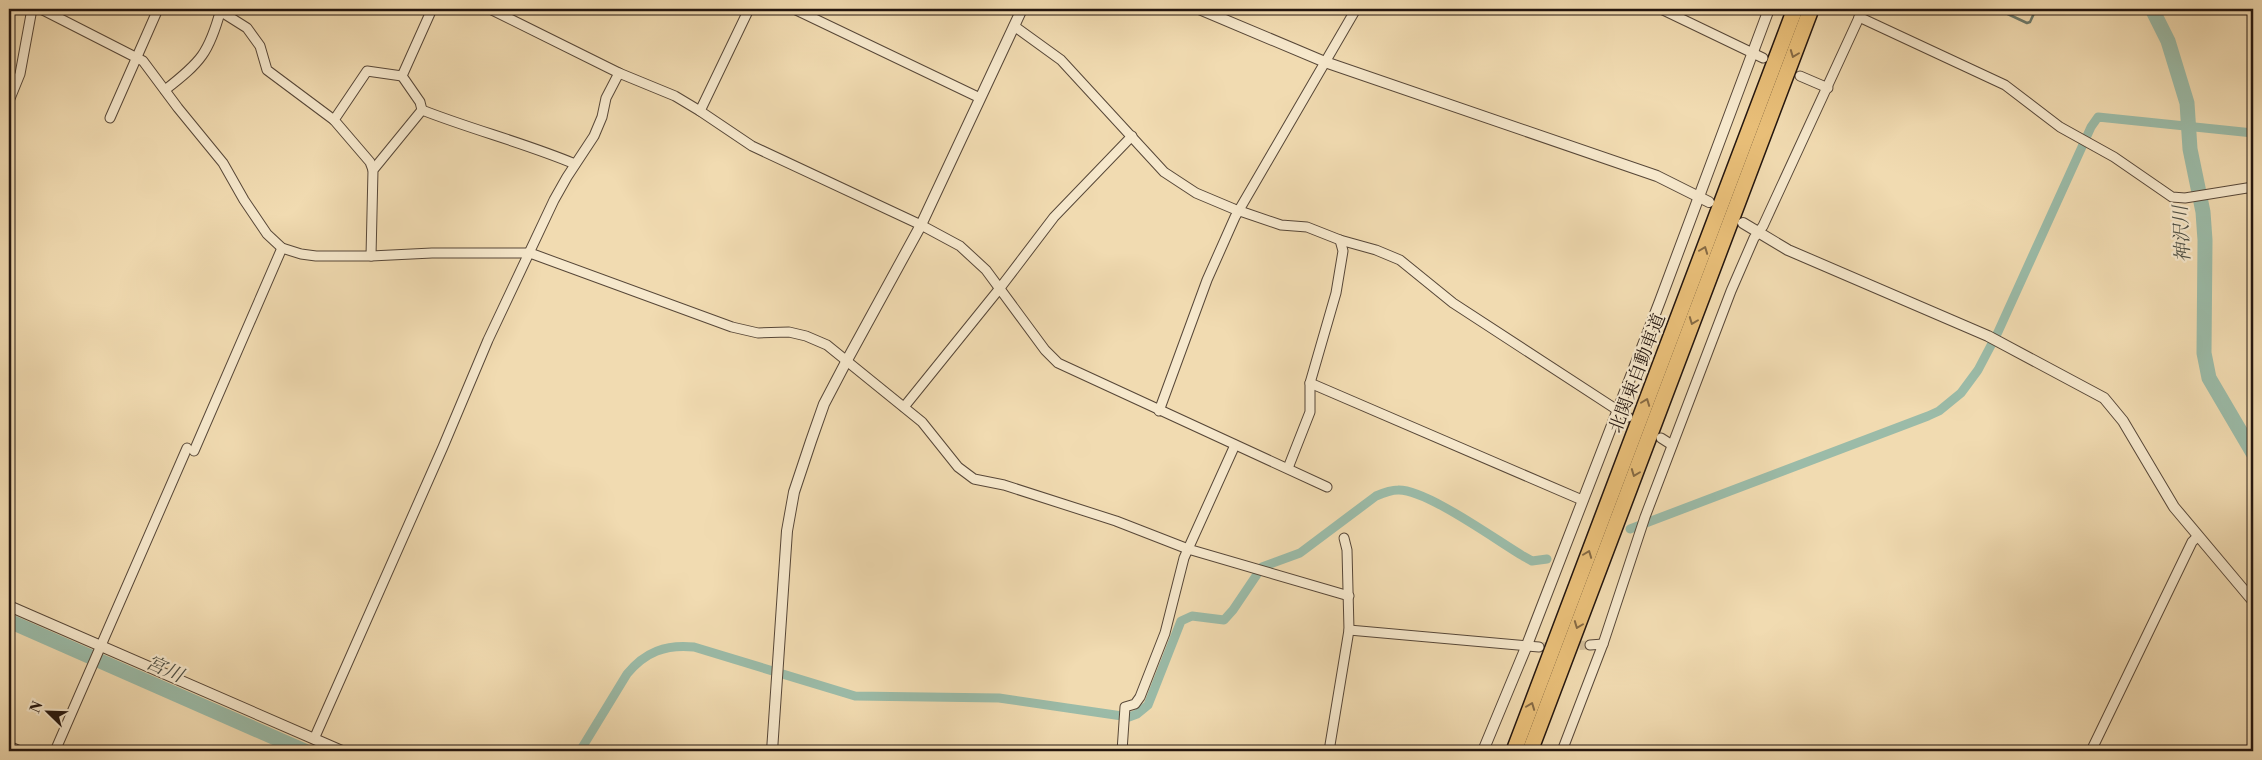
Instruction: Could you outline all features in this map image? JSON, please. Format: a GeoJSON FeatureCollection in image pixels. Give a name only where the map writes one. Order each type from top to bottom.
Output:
{"type":"FeatureCollection","features":[{"type":"Feature","properties":{"kind":"highway","name":"北関東自動車道"},"geometry":{"type":"LineString","coordinates":[[1514,751],[1796,9]]}},
{"type":"Feature","properties":{"kind":"highway","name":"北関東自動車道"},"geometry":{"type":"LineString","coordinates":[[1530,751],[1811,9]]}},
{"type":"Feature","properties":{"kind":"street"},"geometry":{"type":"LineString","coordinates":[[9,101],[20,74],[32,9]]}},
{"type":"Feature","properties":{"kind":"street"},"geometry":{"type":"LineString","coordinates":[[41,9],[136,56],[166,90],[224,163],[244,200],[268,234],[282,248],[316,256],[530,253],[732,327],[758,333],[789,332],[806,336],[827,345],[922,422],[962,471],[974,479],[1004,485],[1116,521],[1188,550],[1349,596]]}},
{"type":"Feature","properties":{"kind":"street"},"geometry":{"type":"LineString","coordinates":[[110,118],[158,9]]}},
{"type":"Feature","properties":{"kind":"street"},"geometry":{"type":"LineString","coordinates":[[402,76],[432,9]]}},
{"type":"Feature","properties":{"kind":"street"},"geometry":{"type":"LineString","coordinates":[[490,9],[619,73],[675,96],[752,146],[921,225],[960,246],[975,258],[1000,288],[1045,350],[1058,363],[1327,487]]}},
{"type":"Feature","properties":{"kind":"street"},"geometry":{"type":"LineString","coordinates":[[700,111],[749,9]]}},
{"type":"Feature","properties":{"kind":"street"},"geometry":{"type":"LineString","coordinates":[[794,9],[980,98]]}},
{"type":"Feature","properties":{"kind":"street"},"geometry":{"type":"LineString","coordinates":[[772,751],[787,531],[794,492],[824,404],[921,225],[1022,9]]}},
{"type":"Feature","properties":{"kind":"street"},"geometry":{"type":"LineString","coordinates":[[1199,9],[1326,62],[1648,173],[1709,202]]}},
{"type":"Feature","properties":{"kind":"street"},"geometry":{"type":"LineString","coordinates":[[1159,410],[1221,245],[1356,9]]}},
{"type":"Feature","properties":{"kind":"street"},"geometry":{"type":"LineString","coordinates":[[1661,9],[1758,56]]}},
{"type":"Feature","properties":{"kind":"street"},"geometry":{"type":"LineString","coordinates":[[1483,751],[1527,646],[1660,301],[1697,197],[1758,56],[1769,9]]}},
{"type":"Feature","properties":{"kind":"street"},"geometry":{"type":"LineString","coordinates":[[166,90],[191,71],[205,53],[215,31],[221,10],[247,28],[260,46],[267,70],[334,120],[370,162],[373,170],[371,256]]}},
{"type":"Feature","properties":{"kind":"street"},"geometry":{"type":"LineString","coordinates":[[1562,751],[1603,644],[1645,517],[1731,290],[1828,88],[1861,13],[2005,85],[2060,127],[2123,162],[2165,194],[2177,199],[2253,187]]}},
{"type":"Feature","properties":{"kind":"street"},"geometry":{"type":"LineString","coordinates":[[1014,26],[1061,60],[1164,172],[1172,178],[1196,193],[1240,210],[1281,224],[1307,226],[1340,240],[1376,250],[1400,260],[1453,303],[1628,417]]}},
{"type":"Feature","properties":{"kind":"street"},"geometry":{"type":"LineString","coordinates":[[334,120],[367,70],[402,76],[420,102],[422,110]]}},
{"type":"Feature","properties":{"kind":"street"},"geometry":{"type":"LineString","coordinates":[[314,739],[525,258],[530,253],[554,200],[594,136],[602,117],[606,98],[619,73]]}},
{"type":"Feature","properties":{"kind":"street"},"geometry":{"type":"LineString","coordinates":[[1800,76],[1828,88]]}},
{"type":"Feature","properties":{"kind":"street"},"geometry":{"type":"LineString","coordinates":[[422,110],[526,147],[544,151],[575,164]]}},
{"type":"Feature","properties":{"kind":"street"},"geometry":{"type":"LineString","coordinates":[[373,170],[422,110]]}},
{"type":"Feature","properties":{"kind":"street"},"geometry":{"type":"LineString","coordinates":[[904,407],[1000,288],[1054,217],[1132,136]]}},
{"type":"Feature","properties":{"kind":"street"},"geometry":{"type":"LineString","coordinates":[[1743,223],[1788,250],[1999,341],[2104,398],[2123,420],[2165,494],[2197,537],[2253,601]]}},
{"type":"Feature","properties":{"kind":"street"},"geometry":{"type":"LineString","coordinates":[[1288,468],[1310,412],[1310,383],[1336,293],[1342,250],[1340,240]]}},
{"type":"Feature","properties":{"kind":"street"},"geometry":{"type":"LineString","coordinates":[[55,751],[282,248]]}},
{"type":"Feature","properties":{"kind":"street"},"geometry":{"type":"LineString","coordinates":[[1310,383],[1582,500]]}},
{"type":"Feature","properties":{"kind":"street"},"geometry":{"type":"LineString","coordinates":[[1661,438],[1672,445]]}},
{"type":"Feature","properties":{"kind":"street"},"geometry":{"type":"LineString","coordinates":[[1122,751],[1125,707],[1135,704],[1140,697],[1162,641],[1188,550],[1235,445]]}},
{"type":"Feature","properties":{"kind":"street"},"geometry":{"type":"LineString","coordinates":[[2091,751],[2192,542],[2197,537]]}},
{"type":"Feature","properties":{"kind":"street"},"geometry":{"type":"LineString","coordinates":[[1330,751],[1349,630],[1347,550],[1344,538]]}},
{"type":"Feature","properties":{"kind":"street"},"geometry":{"type":"LineString","coordinates":[[9,606],[100,648],[342,751]]}},
{"type":"Feature","properties":{"kind":"street"},"geometry":{"type":"LineString","coordinates":[[1349,630],[1539,647]]}},
{"type":"Feature","properties":{"kind":"street"},"geometry":{"type":"LineString","coordinates":[[1590,645],[1603,644]]}},
{"type":"Feature","properties":{"kind":"street"},"geometry":{"type":"LineString","coordinates":[[9,746],[20,751]]}},
{"type":"Feature","properties":{"kind":"waterway"},"geometry":{"type":"LineString","coordinates":[[1997,9],[2027,23],[2030,22],[2036,9]]}},
{"type":"Feature","properties":{"kind":"waterway","name":"神沢川"},"geometry":{"type":"LineString","coordinates":[[2152,9],[2168,41],[2187,103],[2190,149],[2203,212],[2205,240],[2204,353],[2209,378],[2253,453]]}},
{"type":"Feature","properties":{"kind":"waterway"},"geometry":{"type":"LineString","coordinates":[[1630,529],[1928,416],[1939,411],[1961,393],[1978,370],[1998,332],[2091,127],[2098,117],[2253,133]]}},
{"type":"Feature","properties":{"kind":"waterway"},"geometry":{"type":"LineString","coordinates":[[580,751],[627,674],[634,666],[657,651],[684,646],[694,647],[855,696],[999,698],[1129,717],[1137,714],[1148,705],[1181,621],[1192,616],[1224,620],[1262,567],[1300,553],[1376,496],[1392,491],[1410,492],[1443,506],[1532,561],[1547,559]]}},
{"type":"Feature","properties":{"kind":"waterway","name":"宮川"},"geometry":{"type":"LineString","coordinates":[[9,621],[305,751]]}},
{"type":"Feature","properties":{"kind":"tunnel"},"geometry":{"type":"LineString","coordinates":[[1539,647],[1590,645]]}}]}
